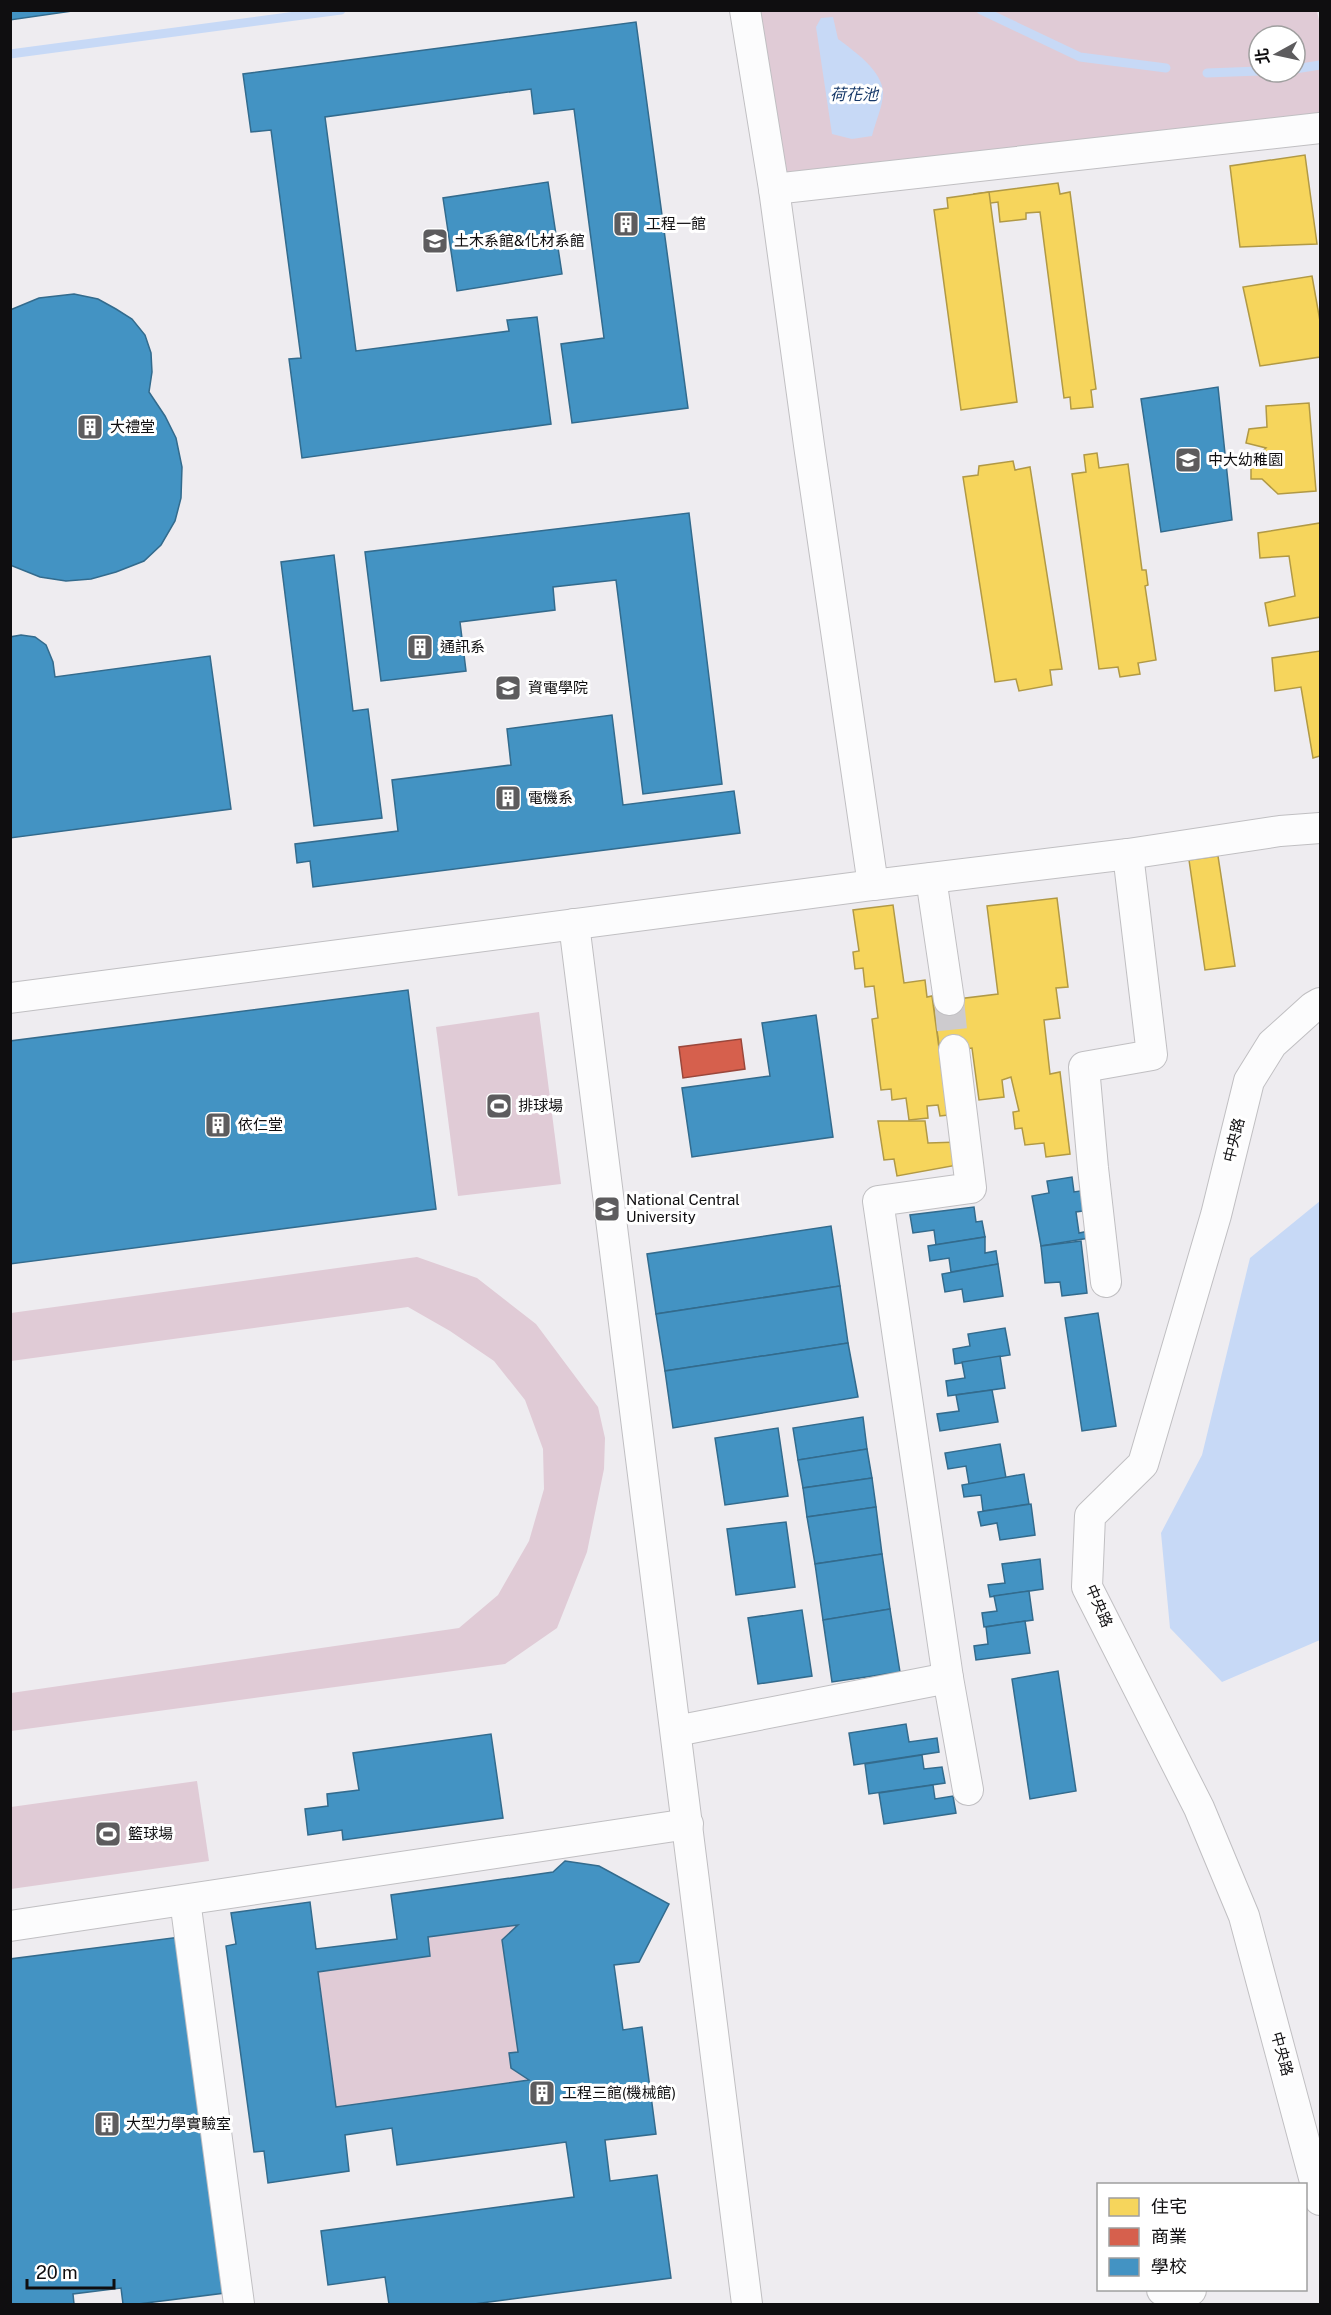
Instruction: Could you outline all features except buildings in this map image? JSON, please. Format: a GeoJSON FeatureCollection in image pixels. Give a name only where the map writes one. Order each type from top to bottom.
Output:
{"type":"FeatureCollection","features":[{"type":"Feature","properties":{"kind":"street"},"geometry":{"type":"LineString","coordinates":[[745,10],[774,189],[873,885]]}},
{"type":"Feature","properties":{"kind":"street"},"geometry":{"type":"LineString","coordinates":[[774,189],[1320,128]]}},
{"type":"Feature","properties":{"kind":"street"},"geometry":{"type":"LineString","coordinates":[[10,998],[873,885],[1128,854],[1280,831],[1320,828]]}},
{"type":"Feature","properties":{"kind":"street"},"geometry":{"type":"LineString","coordinates":[[1106,1282],[1084,1067],[1152,1055],[1128,854]]}},
{"type":"Feature","properties":{"kind":"street"},"geometry":{"type":"LineString","coordinates":[[931,878],[949,1000]]}},
{"type":"Feature","properties":{"kind":"street"},"geometry":{"type":"LineString","coordinates":[[574,924],[747,2304]]}},
{"type":"Feature","properties":{"kind":"street","name":"中央路"},"geometry":{"type":"LineString","coordinates":[[1320,1003],[1272,1044],[1249,1081],[1216,1215],[1143,1464],[1090,1516],[1087,1587],[1199,1808],[1244,1916],[1311,2123],[1320,2200]]}},
{"type":"Feature","properties":{"kind":"street"},"geometry":{"type":"LineString","coordinates":[[954,1050],[971,1188],[878,1201],[948,1678],[968,1790]]}},
{"type":"Feature","properties":{"kind":"street"},"geometry":{"type":"LineString","coordinates":[[676,1731],[948,1678]]}},
{"type":"Feature","properties":{"kind":"street"},"geometry":{"type":"LineString","coordinates":[[10,1926],[688,1824]]}},
{"type":"Feature","properties":{"kind":"street"},"geometry":{"type":"LineString","coordinates":[[185,1900],[239,2304]]}},
{"type":"Feature","properties":{"kind":"street"},"geometry":{"type":"LineString","coordinates":[[1170,2291],[1177,2293],[1184,2291]]}},
{"type":"Feature","properties":{"kind":"shaded area"},"geometry":{"type":"Polygon","coordinates":[[[747,11],[1317,11],[1320,25],[1320,128],[774,189],[747,11]]]}},
{"type":"Feature","properties":{"kind":"shaded area","name":"排球場"},"geometry":{"type":"Polygon","coordinates":[[[539,1012],[561,1184],[458,1196],[436,1027],[539,1012]]]}},
{"type":"Feature","properties":{"kind":"shaded area"},"geometry":{"type":"Polygon","coordinates":[[[417,1257],[477,1278],[536,1324],[598,1407],[605,1438],[604,1469],[587,1552],[557,1628],[505,1664],[11,1731],[11,1693],[459,1628],[498,1595],[529,1541],[544,1489],[543,1449],[525,1400],[494,1361],[450,1331],[408,1307],[11,1361],[11,1313],[417,1257]]]}},
{"type":"Feature","properties":{"kind":"shaded area","name":"籃球場"},"geometry":{"type":"Polygon","coordinates":[[[197,1781],[209,1861],[11,1889],[11,1807],[197,1781]]]}},
{"type":"Feature","properties":{"kind":"shaded area"},"geometry":{"type":"Polygon","coordinates":[[[518,1925],[502,1940],[518,2052],[509,2054],[511,2068],[529,2080],[336,2107],[318,1972],[430,1956],[428,1937],[518,1925]]]}},
{"type":"Feature","properties":{"kind":"water","name":"荷花池"},"geometry":{"type":"Polygon","coordinates":[[[833,17],[838,39],[873,69],[882,85],[882,103],[872,136],[852,139],[832,134],[816,27],[821,18],[833,17]]]}},
{"type":"Feature","properties":{"kind":"water"},"geometry":{"type":"Polygon","coordinates":[[[1320,1201],[1320,1640],[1222,1682],[1170,1628],[1161,1533],[1202,1455],[1250,1258],[1320,1201]]]}},
{"type":"Feature","properties":{"kind":"waterway"},"geometry":{"type":"LineString","coordinates":[[10,54],[341,10]]}},
{"type":"Feature","properties":{"kind":"waterway"},"geometry":{"type":"LineString","coordinates":[[981,10],[1080,57],[1166,68]]}},
{"type":"Feature","properties":{"kind":"waterway"},"geometry":{"type":"LineString","coordinates":[[1307,67],[1320,65]]}},
{"type":"Feature","properties":{"kind":"waterway"},"geometry":{"type":"LineString","coordinates":[[1207,73],[1247,71]]}},
{"type":"Feature","properties":{"kind":"tunnel"},"geometry":{"type":"LineString","coordinates":[[949,1000],[954,1050]]}},
{"type":"Feature","properties":{"kind":"place","name":"工程一館"},"geometry":{"type":"Point","coordinates":[626,224]}},
{"type":"Feature","properties":{"kind":"place","name":"土木系館&化材系館"},"geometry":{"type":"Point","coordinates":[435,241]}},
{"type":"Feature","properties":{"kind":"place","name":"大禮堂"},"geometry":{"type":"Point","coordinates":[90,427]}},
{"type":"Feature","properties":{"kind":"place","name":"中大幼稚園"},"geometry":{"type":"Point","coordinates":[1188,460]}},
{"type":"Feature","properties":{"kind":"place","name":"通訊系"},"geometry":{"type":"Point","coordinates":[420,647]}},
{"type":"Feature","properties":{"kind":"place","name":"資電學院"},"geometry":{"type":"Point","coordinates":[508,688]}},
{"type":"Feature","properties":{"kind":"place","name":"電機系"},"geometry":{"type":"Point","coordinates":[508,798]}},
{"type":"Feature","properties":{"kind":"place","name":"排球場"},"geometry":{"type":"Point","coordinates":[499,1106]}},
{"type":"Feature","properties":{"kind":"place","name":"依仁堂"},"geometry":{"type":"Point","coordinates":[218,1125]}},
{"type":"Feature","properties":{"kind":"place","name":"National Central University"},"geometry":{"type":"Point","coordinates":[607,1209]}},
{"type":"Feature","properties":{"kind":"place","name":"籃球場"},"geometry":{"type":"Point","coordinates":[108,1834]}},
{"type":"Feature","properties":{"kind":"place","name":"工程三館(機械館)"},"geometry":{"type":"Point","coordinates":[542,2093]}},
{"type":"Feature","properties":{"kind":"place","name":"大型力學實驗室"},"geometry":{"type":"Point","coordinates":[107,2124]}}]}
